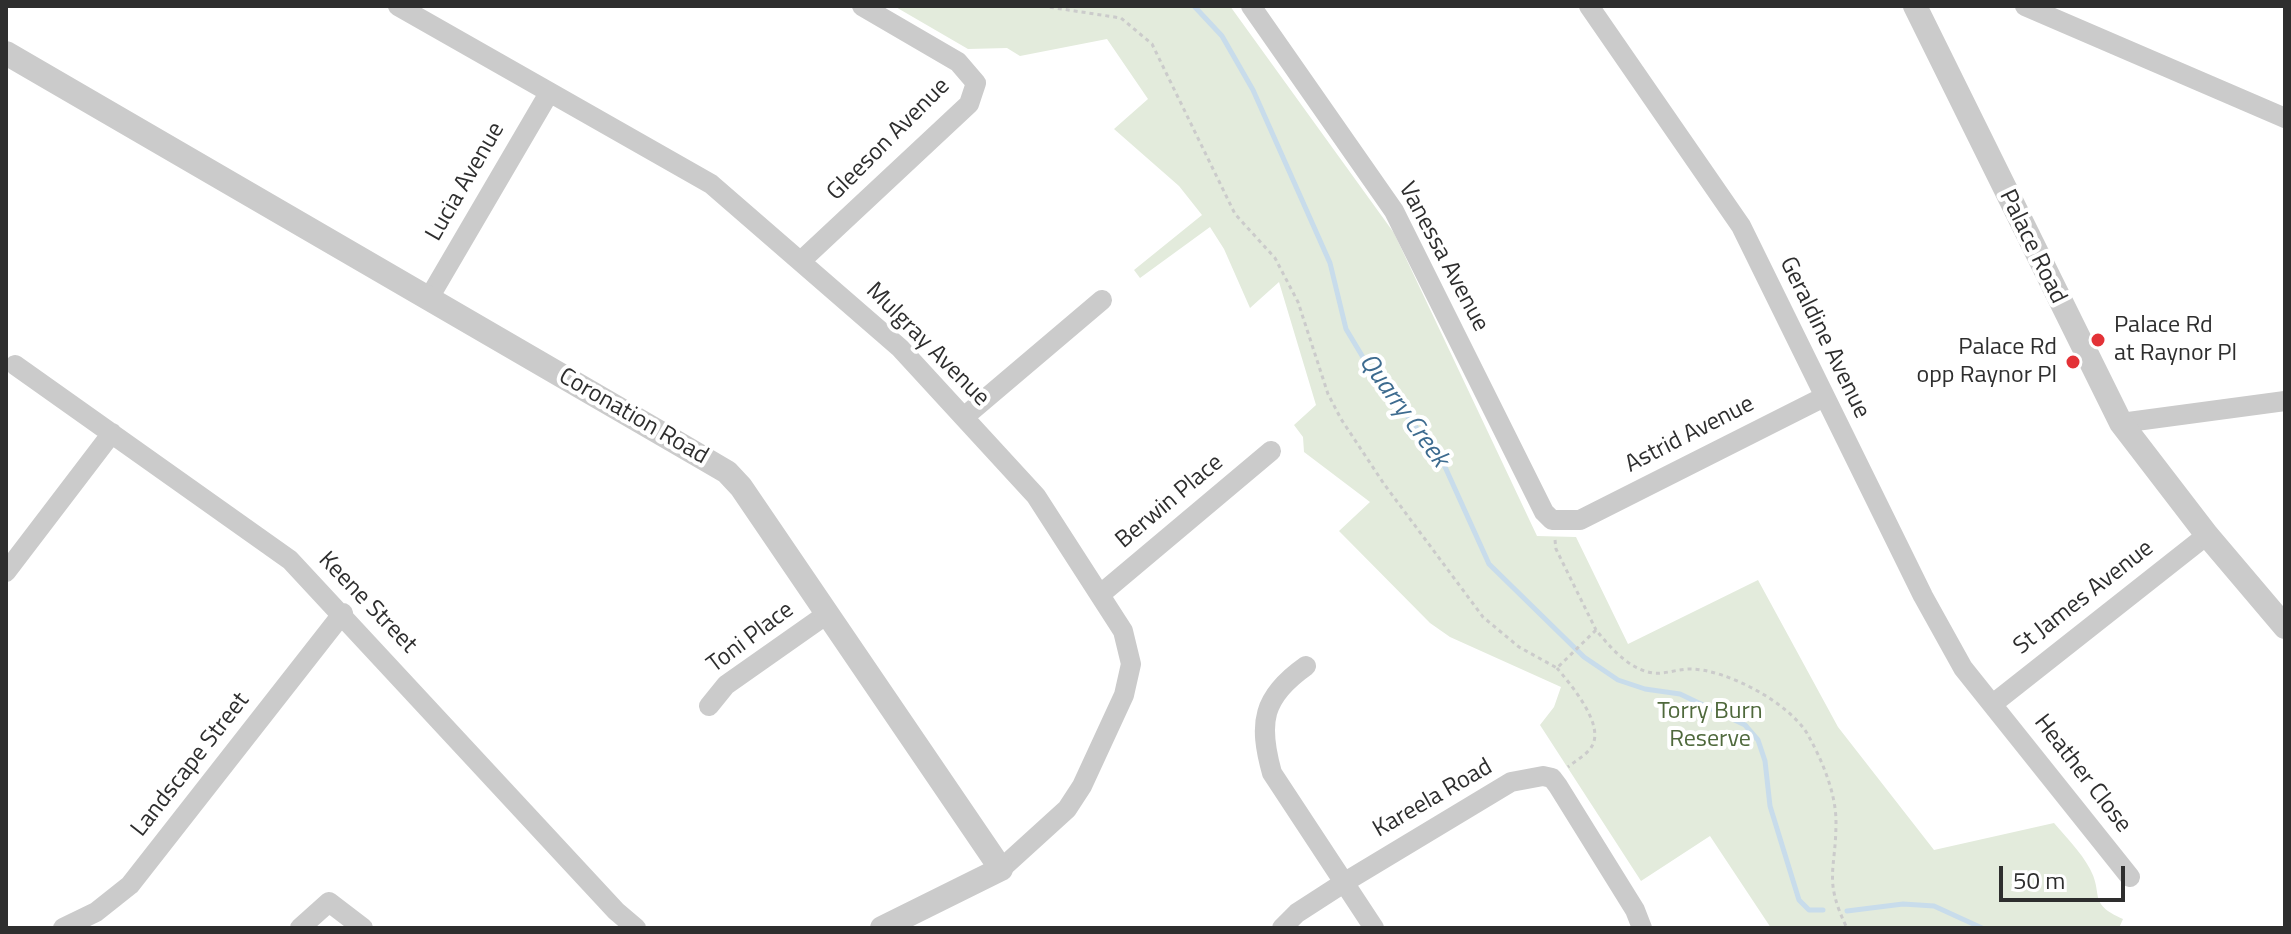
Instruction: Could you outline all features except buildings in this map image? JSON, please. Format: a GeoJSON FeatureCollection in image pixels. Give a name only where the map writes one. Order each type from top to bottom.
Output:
{"type":"FeatureCollection","features":[{"type":"Feature","properties":{"kind":"street","name":"Mulgray Avenue"},"geometry":{"type":"LineString","coordinates":[[398,6],[711,184],[900,348],[1036,496],[1102,593],[1129,646],[1131,664],[1124,695],[1082,786],[1067,809],[1001,869]]}},
{"type":"Feature","properties":{"kind":"street","name":"Gleeson Avenue"},"geometry":{"type":"LineString","coordinates":[[802,260],[969,104],[976,83],[958,62],[862,6]]}},
{"type":"Feature","properties":{"kind":"street","name":"Vanessa Avenue"},"geometry":{"type":"LineString","coordinates":[[1251,6],[1394,211],[1508,444],[1544,512],[1552,520]]}},
{"type":"Feature","properties":{"kind":"street","name":"Geraldine Avenue"},"geometry":{"type":"LineString","coordinates":[[1589,6],[1741,226],[1824,397],[1963,668],[1994,703]]}},
{"type":"Feature","properties":{"kind":"street","name":"Palace Road"},"geometry":{"type":"LineString","coordinates":[[1915,6],[2121,423],[2207,535],[2285,627]]}},
{"type":"Feature","properties":{"kind":"street"},"geometry":{"type":"LineString","coordinates":[[2025,6],[2285,118]]}},
{"type":"Feature","properties":{"kind":"street","name":"Coronation Road"},"geometry":{"type":"LineString","coordinates":[[6,53],[727,472],[751,500],[1001,869]]}},
{"type":"Feature","properties":{"kind":"street","name":"Lucia Avenue"},"geometry":{"type":"LineString","coordinates":[[429,298],[549,93]]}},
{"type":"Feature","properties":{"kind":"street"},"geometry":{"type":"LineString","coordinates":[[964,417],[1102,300]]}},
{"type":"Feature","properties":{"kind":"street","name":"Keene Street"},"geometry":{"type":"LineString","coordinates":[[15,365],[290,560],[343,613],[616,911],[636,928]]}},
{"type":"Feature","properties":{"kind":"street","name":"Astrid Avenue"},"geometry":{"type":"LineString","coordinates":[[1552,520],[1580,520],[1824,397]]}},
{"type":"Feature","properties":{"kind":"street"},"geometry":{"type":"LineString","coordinates":[[2121,423],[2285,401]]}},
{"type":"Feature","properties":{"kind":"street"},"geometry":{"type":"LineString","coordinates":[[6,572],[112,433]]}},
{"type":"Feature","properties":{"kind":"street","name":"Berwin Place"},"geometry":{"type":"LineString","coordinates":[[1102,593],[1271,451]]}},
{"type":"Feature","properties":{"kind":"street","name":"St James Avenue"},"geometry":{"type":"LineString","coordinates":[[1994,703],[2207,535]]}},
{"type":"Feature","properties":{"kind":"street","name":"Landscape Street"},"geometry":{"type":"LineString","coordinates":[[63,928],[96,912],[130,885],[343,613]]}},
{"type":"Feature","properties":{"kind":"street","name":"Toni Place"},"geometry":{"type":"LineString","coordinates":[[709,706],[726,685],[827,614]]}},
{"type":"Feature","properties":{"kind":"street"},"geometry":{"type":"LineString","coordinates":[[1306,666],[1281,683],[1270,703],[1265,718],[1264,744],[1272,773],[1374,928]]}},
{"type":"Feature","properties":{"kind":"street","name":"Heather Close"},"geometry":{"type":"LineString","coordinates":[[1994,703],[2130,877]]}},
{"type":"Feature","properties":{"kind":"street","name":"Kareela Road"},"geometry":{"type":"LineString","coordinates":[[1282,928],[1297,913],[1345,882],[1511,782],[1534,777],[1552,778]]}},
{"type":"Feature","properties":{"kind":"street"},"geometry":{"type":"LineString","coordinates":[[1552,778],[1635,910],[1642,928]]}},
{"type":"Feature","properties":{"kind":"street"},"geometry":{"type":"LineString","coordinates":[[882,928],[1001,869]]}},
{"type":"Feature","properties":{"kind":"street"},"geometry":{"type":"LineString","coordinates":[[300,928],[329,902],[363,928]]}},
{"type":"Feature","properties":{"kind":"path"},"geometry":{"type":"LineString","coordinates":[[1042,6],[1121,18],[1152,44],[1178,91],[1209,166],[1235,214],[1275,258],[1298,302],[1328,394],[1350,432],[1483,617],[1519,647],[1557,668],[1588,711],[1596,734],[1592,748],[1552,778]]}},
{"type":"Feature","properties":{"kind":"path"},"geometry":{"type":"LineString","coordinates":[[1552,520],[1556,549],[1596,630],[1615,653],[1644,671],[1658,674],[1692,668],[1766,695],[1793,716],[1807,733],[1832,793],[1836,820],[1831,877],[1833,899],[1847,928]]}},
{"type":"Feature","properties":{"kind":"path"},"geometry":{"type":"LineString","coordinates":[[1557,668],[1596,630]]}},
{"type":"Feature","properties":{"kind":"green space","name":"Torry Burn Reserve"},"geometry":{"type":"Polygon","coordinates":[[[894,6],[1230,6],[1394,233],[1537,536],[1576,537],[1628,644],[1758,580],[1838,727],[1934,850],[2054,823],[2086,863],[2094,878],[2100,903],[2123,919],[2119,928],[1771,928],[1710,836],[1641,881],[1540,725],[1554,707],[1561,687],[1450,637],[1430,623],[1339,531],[1370,502],[1304,452],[1303,437],[1294,425],[1316,405],[1279,282],[1250,308],[1224,249],[1210,227],[1140,278],[1134,270],[1202,215],[1179,186],[1114,129],[1148,99],[1107,39],[1020,56],[1007,48],[968,49],[894,6]]]}},
{"type":"Feature","properties":{"kind":"waterway","name":"Quarry Creek"},"geometry":{"type":"LineString","coordinates":[[1194,6],[1222,36],[1253,90],[1330,263],[1346,329],[1373,374],[1441,458],[1489,564],[1584,657],[1618,680],[1645,689],[1680,694],[1745,725],[1758,740],[1765,761],[1770,806],[1799,900],[1809,910],[1823,910]]}},
{"type":"Feature","properties":{"kind":"waterway","name":"Quarry Creek"},"geometry":{"type":"LineString","coordinates":[[1847,911],[1903,904],[1934,906],[1982,928]]}},
{"type":"Feature","properties":{"kind":"place","name":"Palace Rd at Raynor Pl"},"geometry":{"type":"Point","coordinates":[2098,340]}},
{"type":"Feature","properties":{"kind":"place","name":"Palace Rd opp Raynor Pl"},"geometry":{"type":"Point","coordinates":[2073,362]}}]}
